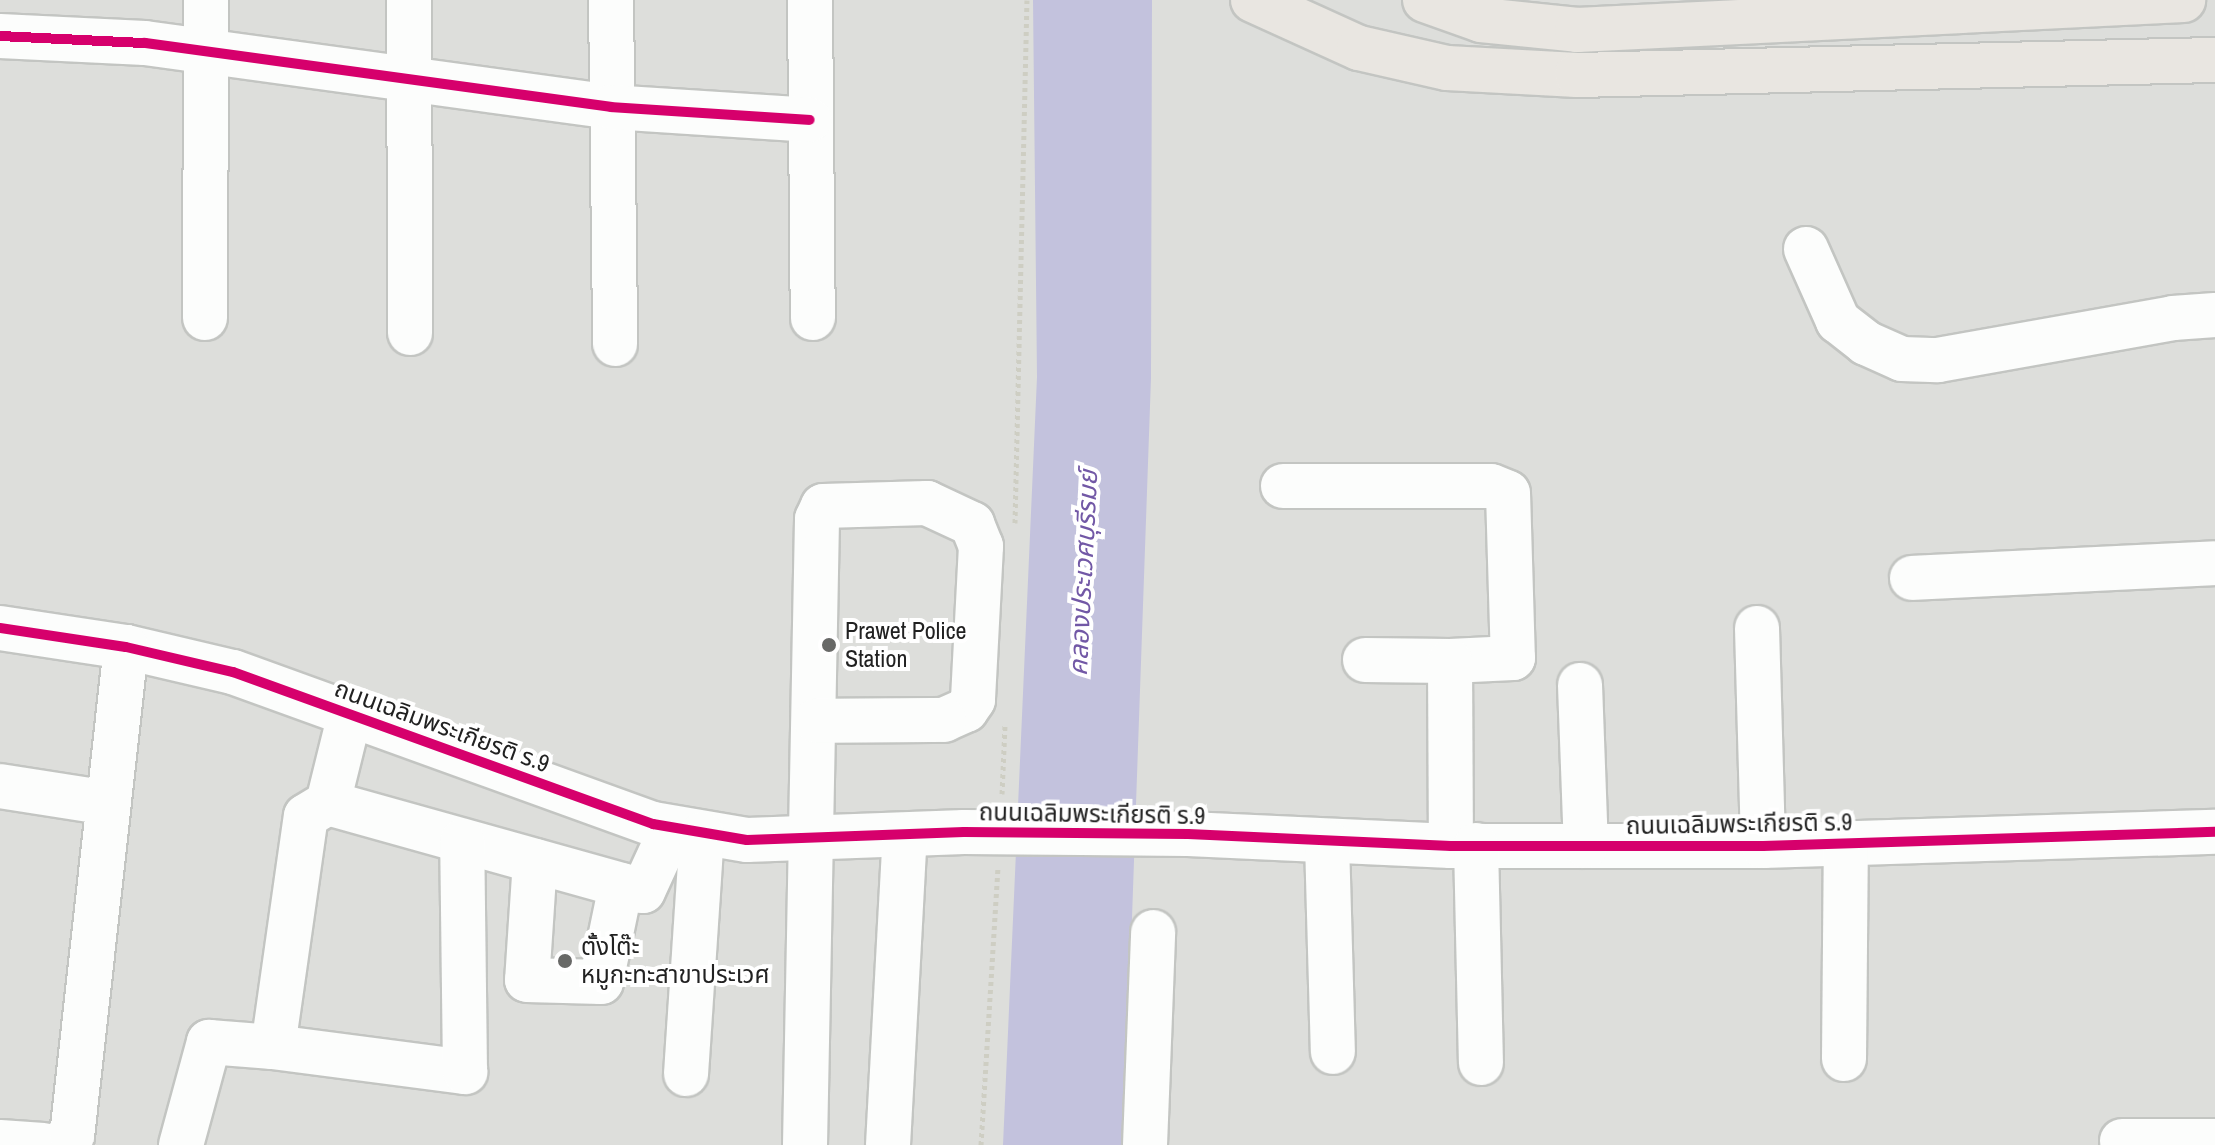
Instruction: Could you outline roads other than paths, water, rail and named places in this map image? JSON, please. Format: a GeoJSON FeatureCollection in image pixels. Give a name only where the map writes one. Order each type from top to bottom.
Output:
{"type":"FeatureCollection","features":[{"type":"Feature","properties":{"kind":"highway"},"geometry":{"type":"LineString","coordinates":[[1253,0],[1359,48],[1447,68],[1577,75],[2215,60]]}},
{"type":"Feature","properties":{"kind":"highway"},"geometry":{"type":"LineString","coordinates":[[1425,0],[1481,20],[1577,30],[2139,6],[2183,0]]}},
{"type":"Feature","properties":{"kind":"street"},"geometry":{"type":"LineString","coordinates":[[205,318],[206,0]]}},
{"type":"Feature","properties":{"kind":"street"},"geometry":{"type":"LineString","coordinates":[[409,0],[410,333]]}},
{"type":"Feature","properties":{"kind":"street"},"geometry":{"type":"LineString","coordinates":[[611,0],[615,344]]}},
{"type":"Feature","properties":{"kind":"street"},"geometry":{"type":"LineString","coordinates":[[810,0],[813,318]]}},
{"type":"Feature","properties":{"kind":"street"},"geometry":{"type":"LineString","coordinates":[[0,36],[145,43],[205,54],[611,107],[810,120]]}},
{"type":"Feature","properties":{"kind":"street"},"geometry":{"type":"LineString","coordinates":[[1806,249],[1838,321],[1866,343],[1902,359],[1938,360],[2173,318],[2215,315]]}},
{"type":"Feature","properties":{"kind":"street"},"geometry":{"type":"LineString","coordinates":[[1283,486],[1491,486],[1508,493],[1513,658],[1365,660]]}},
{"type":"Feature","properties":{"kind":"street"},"geometry":{"type":"LineString","coordinates":[[805,1145],[816,721],[816,534],[823,506],[927,503],[972,524],[981,546],[973,700],[966,710],[944,720],[816,721]]}},
{"type":"Feature","properties":{"kind":"street"},"geometry":{"type":"LineString","coordinates":[[1912,578],[2215,563]]}},
{"type":"Feature","properties":{"kind":"street","name":"ถนนเฉลิมพระเกียรติ ร.9"},"geometry":{"type":"LineString","coordinates":[[0,628],[126,647],[233,672],[687,831],[813,841],[964,832],[1188,834],[1327,842],[1586,846],[1763,846],[2215,832]]}},
{"type":"Feature","properties":{"kind":"street"},"geometry":{"type":"LineString","coordinates":[[1757,628],[1763,846]]}},
{"type":"Feature","properties":{"kind":"street"},"geometry":{"type":"LineString","coordinates":[[57,1145],[72,1136],[126,647]]}},
{"type":"Feature","properties":{"kind":"street"},"geometry":{"type":"LineString","coordinates":[[1450,661],[1481,1063]]}},
{"type":"Feature","properties":{"kind":"street"},"geometry":{"type":"LineString","coordinates":[[1580,685],[1586,846]]}},
{"type":"Feature","properties":{"kind":"street"},"geometry":{"type":"LineString","coordinates":[[273,1047],[306,816],[328,803],[350,714]]}},
{"type":"Feature","properties":{"kind":"street"},"geometry":{"type":"LineString","coordinates":[[0,786],[108,803]]}},
{"type":"Feature","properties":{"kind":"street"},"geometry":{"type":"LineString","coordinates":[[328,803],[643,891],[687,831]]}},
{"type":"Feature","properties":{"kind":"street"},"geometry":{"type":"LineString","coordinates":[[686,1074],[687,831]]}},
{"type":"Feature","properties":{"kind":"street"},"geometry":{"type":"LineString","coordinates":[[888,1145],[905,836]]}},
{"type":"Feature","properties":{"kind":"street"},"geometry":{"type":"LineString","coordinates":[[181,1145],[209,1042],[273,1047],[465,1072],[462,841]]}},
{"type":"Feature","properties":{"kind":"street"},"geometry":{"type":"LineString","coordinates":[[1327,842],[1333,1052]]}},
{"type":"Feature","properties":{"kind":"street"},"geometry":{"type":"LineString","coordinates":[[1844,1059],[1846,844]]}},
{"type":"Feature","properties":{"kind":"street"},"geometry":{"type":"LineString","coordinates":[[535,861],[527,980],[601,982],[621,885]]}},
{"type":"Feature","properties":{"kind":"street"},"geometry":{"type":"LineString","coordinates":[[1145,1145],[1153,932]]}},
{"type":"Feature","properties":{"kind":"street"},"geometry":{"type":"LineString","coordinates":[[2122,1141],[2215,1141]]}},
{"type":"Feature","properties":{"kind":"street"},"geometry":{"type":"LineString","coordinates":[[0,1142],[43,1145]]}},
{"type":"Feature","properties":{"kind":"water","name":"คลองประเวศบุรีรมย์"},"geometry":{"type":"Polygon","coordinates":[[[1033,0],[1152,0],[1151,378],[1124,1145],[1003,1145],[1037,377],[1033,0]]]}},
{"type":"Feature","properties":{"kind":"place","name":"Prawet Police Station"},"geometry":{"type":"Point","coordinates":[829,645]}},
{"type":"Feature","properties":{"kind":"place","name":"ตั้งโต๊ะ หมูกะทะสาขาประเวศ"},"geometry":{"type":"Point","coordinates":[565,961]}}]}
